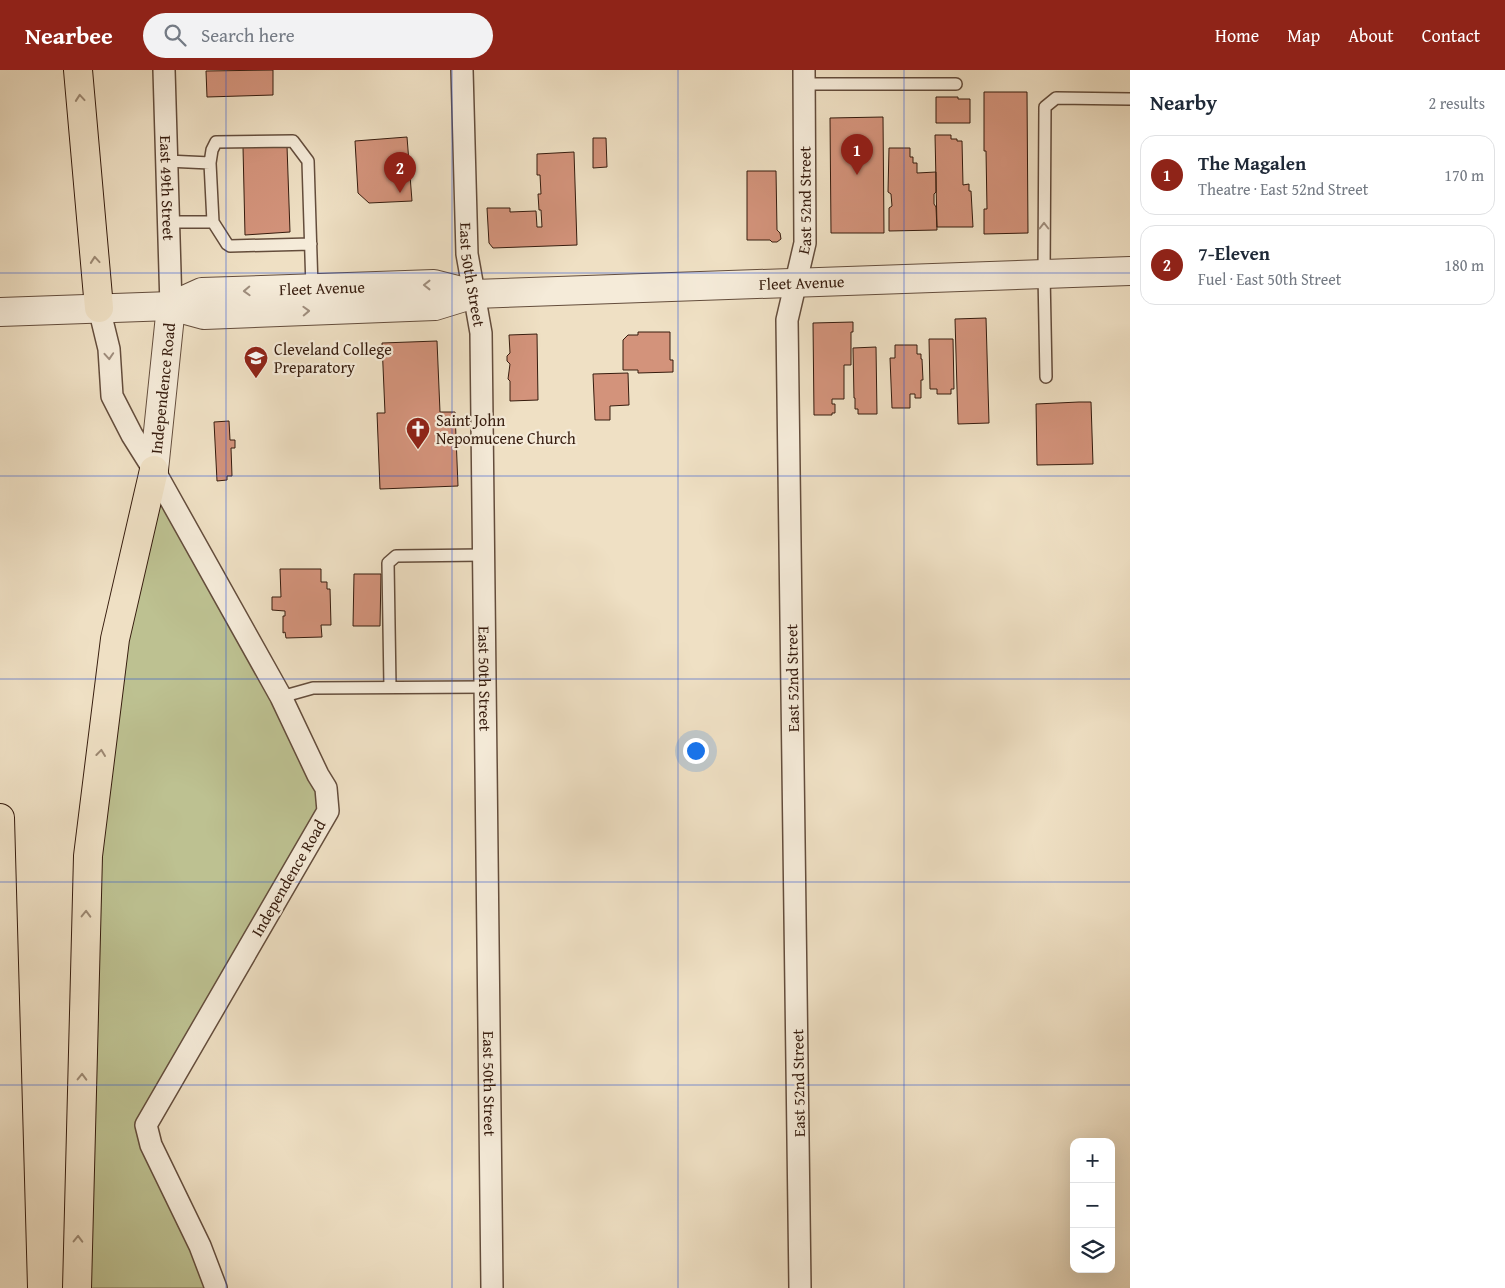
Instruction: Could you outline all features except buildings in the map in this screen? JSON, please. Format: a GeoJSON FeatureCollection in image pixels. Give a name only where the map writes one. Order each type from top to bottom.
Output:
{"type":"FeatureCollection","features":[{"type":"Feature","properties":{"kind":"highway"},"geometry":{"type":"LineString","coordinates":[[78,70],[99,308]]}},
{"type":"Feature","properties":{"kind":"highway"},"geometry":{"type":"LineString","coordinates":[[77,1288],[88,856],[115,639],[154,470]]}},
{"type":"Feature","properties":{"kind":"highway"},"geometry":{"type":"LineString","coordinates":[[0,818],[13,1288]]}},
{"type":"Feature","properties":{"kind":"street","name":"East 49th Street"},"geometry":{"type":"LineString","coordinates":[[164,70],[172,306]]}},
{"type":"Feature","properties":{"kind":"street","name":"East 50th Street"},"geometry":{"type":"LineString","coordinates":[[462,70],[467,254],[481,333],[492,1288]]}},
{"type":"Feature","properties":{"kind":"street","name":"East 52nd Street"},"geometry":{"type":"LineString","coordinates":[[800,1288],[787,320],[805,243],[804,77]]}},
{"type":"Feature","properties":{"kind":"street","name":"Fleet Avenue"},"geometry":{"type":"LineString","coordinates":[[0,312],[172,306],[204,315],[435,306],[474,294],[1130,272]]}},
{"type":"Feature","properties":{"kind":"street","name":"Fleet Avenue"},"geometry":{"type":"LineString","coordinates":[[172,306],[202,292],[434,284],[474,294]]}},
{"type":"Feature","properties":{"kind":"street","name":"Independence Road"},"geometry":{"type":"LineString","coordinates":[[154,470],[172,306]]}},
{"type":"Feature","properties":{"kind":"street","name":"Independence Road"},"geometry":{"type":"LineString","coordinates":[[99,308],[109,348],[112,396],[132,435],[154,470],[281,697],[326,788],[328,811],[146,1125],[151,1145],[200,1246],[216,1288]]}},
{"type":"Feature","properties":{"kind":"lane"},"geometry":{"type":"LineString","coordinates":[[804,77],[956,84]]}},
{"type":"Feature","properties":{"kind":"lane"},"geometry":{"type":"LineString","coordinates":[[1046,377],[1044,274],[1045,107],[1056,98],[1130,99]]}},
{"type":"Feature","properties":{"kind":"lane"},"geometry":{"type":"LineString","coordinates":[[312,244],[230,246],[227,244],[214,222],[210,163],[212,150],[216,142],[293,141],[308,161],[312,244],[312,288]]}},
{"type":"Feature","properties":{"kind":"lane"},"geometry":{"type":"LineString","coordinates":[[167,161],[210,163]]}},
{"type":"Feature","properties":{"kind":"lane"},"geometry":{"type":"LineString","coordinates":[[169,222],[214,222]]}},
{"type":"Feature","properties":{"kind":"lane"},"geometry":{"type":"LineString","coordinates":[[390,687],[388,563],[396,556],[484,555]]}},
{"type":"Feature","properties":{"kind":"lane"},"geometry":{"type":"LineString","coordinates":[[281,697],[313,688],[485,687]]}},
{"type":"Feature","properties":{"kind":"green space"},"geometry":{"type":"Polygon","coordinates":[[[154,470],[328,811],[146,1125],[216,1288],[77,1288],[88,856],[154,470]]]}},
{"type":"Feature","properties":{"kind":"place","name":"The Magalen"},"geometry":{"type":"Point","coordinates":[857,175]}},
{"type":"Feature","properties":{"kind":"place","name":"7-Eleven"},"geometry":{"type":"Point","coordinates":[400,193]}},
{"type":"Feature","properties":{"kind":"place","name":"Cleveland College Preparatory"},"geometry":{"type":"Point","coordinates":[256,379]}},
{"type":"Feature","properties":{"kind":"place","name":"Saint John Nepomucene Church"},"geometry":{"type":"Point","coordinates":[418,450]}}]}
